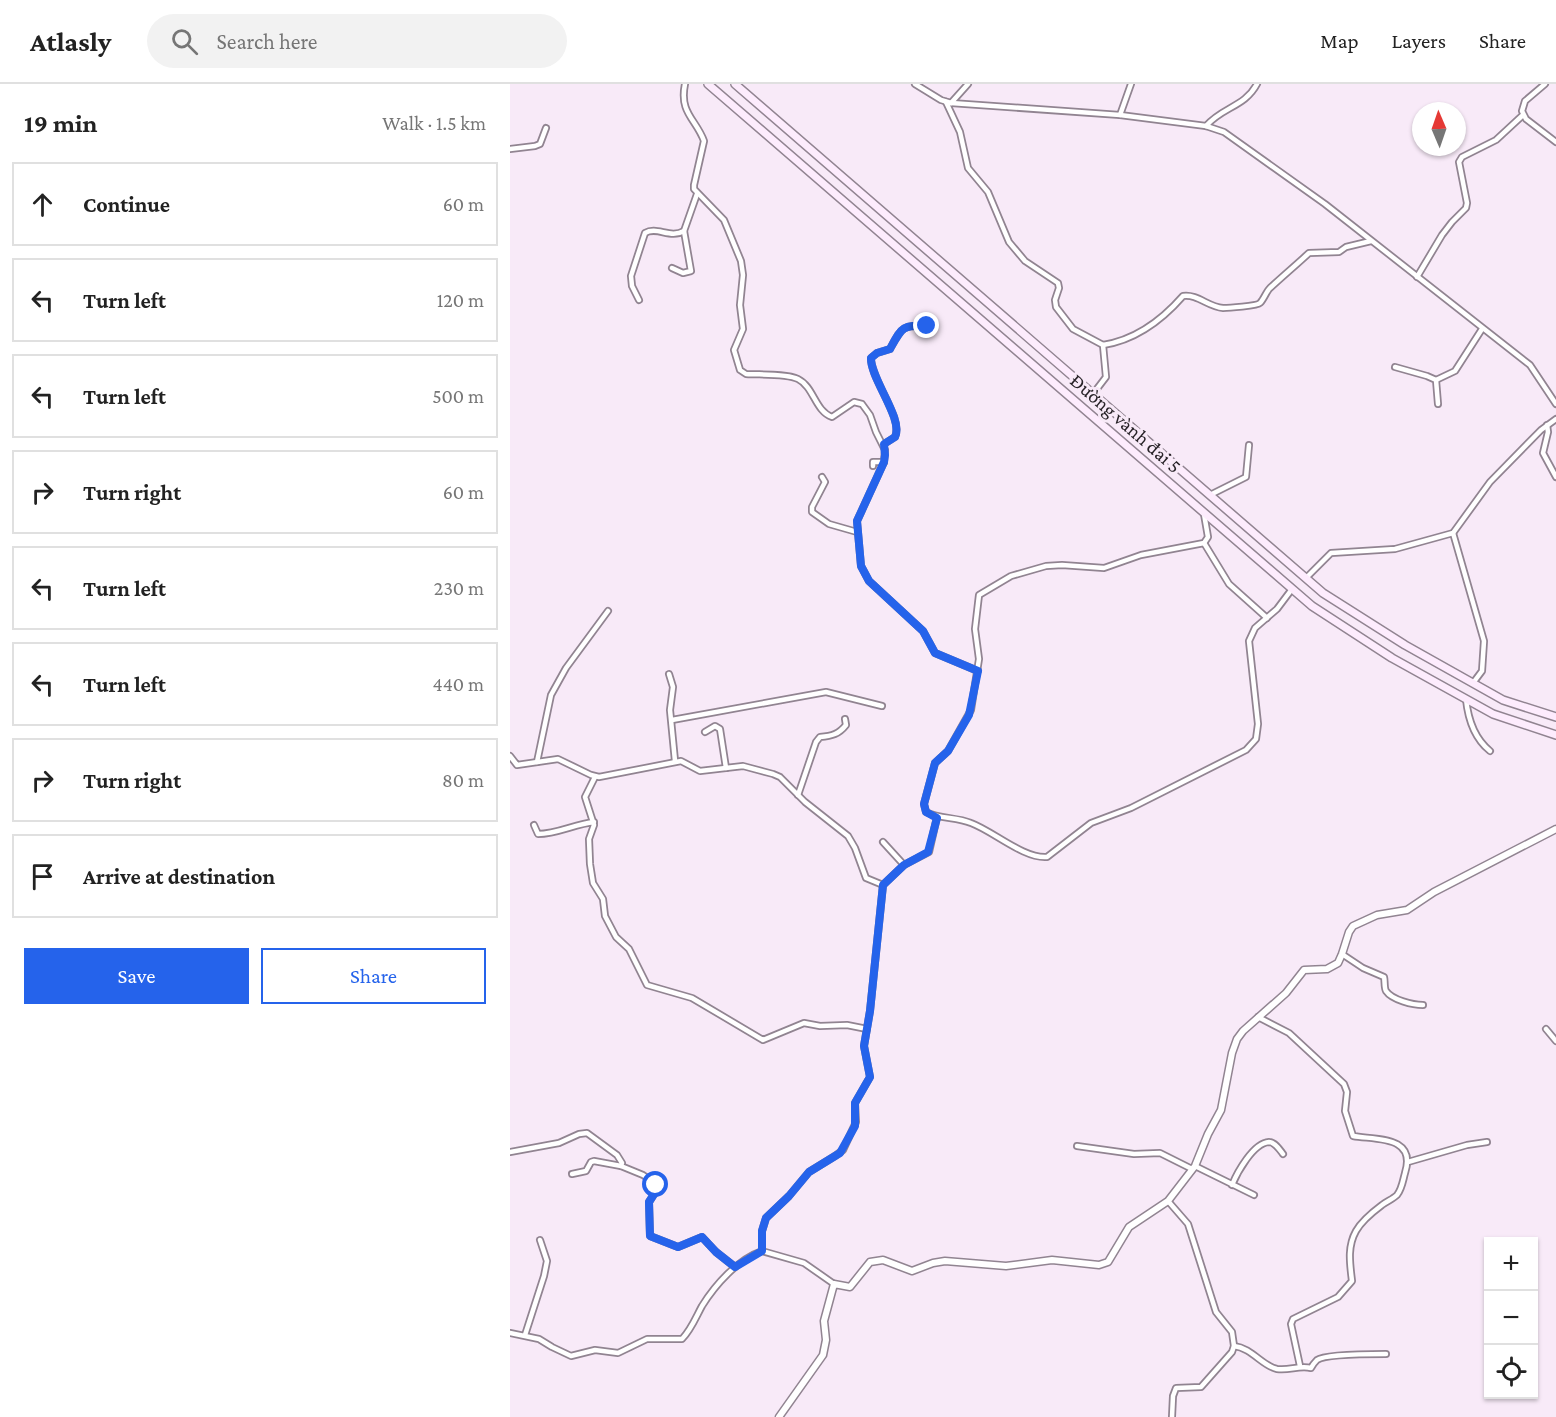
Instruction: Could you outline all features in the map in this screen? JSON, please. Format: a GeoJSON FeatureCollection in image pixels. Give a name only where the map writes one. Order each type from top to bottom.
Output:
{"type":"FeatureCollection","features":[{"type":"Feature","properties":{"kind":"main road","name":"Đường vành đai 5"},"geometry":{"type":"LineString","coordinates":[[708,84],[1312,606],[1392,658],[1493,714],[1556,735]]}},
{"type":"Feature","properties":{"kind":"main road","name":"Đường vành đai 5"},"geometry":{"type":"LineString","coordinates":[[735,84],[1323,592],[1405,645],[1473,683],[1503,699],[1556,717]]}},
{"type":"Feature","properties":{"kind":"street"},"geometry":{"type":"LineString","coordinates":[[685,84],[684,98],[689,117],[704,141],[694,185],[697,194],[724,220],[741,261],[743,275],[740,305],[743,330],[734,350],[740,370],[746,374],[798,379],[812,393],[823,411],[832,417],[850,404],[859,402],[870,415],[885,450],[884,462],[859,517],[857,532],[861,566],[869,581],[923,631],[935,653],[978,671]]}},
{"type":"Feature","properties":{"kind":"street"},"geometry":{"type":"LineString","coordinates":[[915,84],[949,102],[1120,115],[1206,126],[1232,136],[1325,204],[1530,365],[1556,404]]}},
{"type":"Feature","properties":{"kind":"street"},"geometry":{"type":"LineString","coordinates":[[949,102],[968,84]]}},
{"type":"Feature","properties":{"kind":"street"},"geometry":{"type":"LineString","coordinates":[[1120,115],[1131,84]]}},
{"type":"Feature","properties":{"kind":"street"},"geometry":{"type":"LineString","coordinates":[[1206,126],[1215,117],[1249,97],[1257,84]]}},
{"type":"Feature","properties":{"kind":"street"},"geometry":{"type":"LineString","coordinates":[[1545,84],[1525,101],[1522,106],[1523,115],[1556,142]]}},
{"type":"Feature","properties":{"kind":"street"},"geometry":{"type":"LineString","coordinates":[[949,102],[960,132],[968,168],[988,192],[1009,242],[1025,261],[1058,283],[1056,307],[1074,329],[1103,345],[1136,335],[1160,320],[1183,296],[1191,295],[1223,308],[1240,305],[1254,306],[1260,303],[1268,290],[1309,253],[1340,252],[1346,247],[1371,241]]}},
{"type":"Feature","properties":{"kind":"street"},"geometry":{"type":"LineString","coordinates":[[1417,277],[1452,222],[1466,208],[1467,202],[1459,162],[1462,157],[1496,140],[1523,115]]}},
{"type":"Feature","properties":{"kind":"street"},"geometry":{"type":"LineString","coordinates":[[510,149],[540,144],[546,128]]}},
{"type":"Feature","properties":{"kind":"street"},"geometry":{"type":"LineString","coordinates":[[672,268],[683,273],[692,271],[684,231],[697,194]]}},
{"type":"Feature","properties":{"kind":"street"},"geometry":{"type":"LineString","coordinates":[[639,300],[632,286],[632,276],[645,233],[653,230],[674,234],[684,231]]}},
{"type":"Feature","properties":{"kind":"street"},"geometry":{"type":"LineString","coordinates":[[884,444],[895,437],[897,430],[883,390],[872,368],[871,358],[877,353],[890,349],[900,330],[905,326],[927,326]]}},
{"type":"Feature","properties":{"kind":"street"},"geometry":{"type":"LineString","coordinates":[[1395,367],[1436,380],[1455,371],[1482,329]]}},
{"type":"Feature","properties":{"kind":"street"},"geometry":{"type":"LineString","coordinates":[[1093,394],[1106,376],[1103,345]]}},
{"type":"Feature","properties":{"kind":"street"},"geometry":{"type":"LineString","coordinates":[[1436,380],[1438,404]]}},
{"type":"Feature","properties":{"kind":"street"},"geometry":{"type":"LineString","coordinates":[[1306,578],[1331,553],[1395,549],[1453,533],[1490,482],[1547,425],[1556,419]]}},
{"type":"Feature","properties":{"kind":"street"},"geometry":{"type":"LineString","coordinates":[[1547,425],[1548,432],[1543,453],[1556,477]]}},
{"type":"Feature","properties":{"kind":"street"},"geometry":{"type":"LineString","coordinates":[[1210,495],[1246,477],[1249,445]]}},
{"type":"Feature","properties":{"kind":"street"},"geometry":{"type":"LineString","coordinates":[[873,466],[873,462],[884,462]]}},
{"type":"Feature","properties":{"kind":"street"},"geometry":{"type":"LineString","coordinates":[[822,477],[825,482],[812,507],[812,512],[829,524],[857,532]]}},
{"type":"Feature","properties":{"kind":"street"},"geometry":{"type":"LineString","coordinates":[[1203,512],[1208,537],[1204,543],[1141,555],[1104,568],[1054,565],[1007,578],[981,593],[978,597],[975,629],[979,653],[978,671],[969,715],[948,751],[935,763],[924,808],[926,812],[937,818],[970,822],[1033,856],[1047,857],[1091,823],[1131,808],[1246,750],[1256,739],[1258,724],[1249,641],[1255,628],[1277,609],[1292,589]]}},
{"type":"Feature","properties":{"kind":"street"},"geometry":{"type":"LineString","coordinates":[[1453,533],[1484,641],[1482,671],[1473,683]]}},
{"type":"Feature","properties":{"kind":"street"},"geometry":{"type":"LineString","coordinates":[[1204,543],[1229,584],[1267,618]]}},
{"type":"Feature","properties":{"kind":"street"},"geometry":{"type":"LineString","coordinates":[[537,762],[551,696],[566,668],[608,611]]}},
{"type":"Feature","properties":{"kind":"street"},"geometry":{"type":"LineString","coordinates":[[669,674],[673,687],[670,710],[675,761]]}},
{"type":"Feature","properties":{"kind":"street"},"geometry":{"type":"LineString","coordinates":[[672,720],[826,692],[882,706]]}},
{"type":"Feature","properties":{"kind":"street"},"geometry":{"type":"LineString","coordinates":[[1466,699],[1476,737],[1490,751]]}},
{"type":"Feature","properties":{"kind":"street"},"geometry":{"type":"LineString","coordinates":[[798,795],[816,742],[820,737],[840,732],[846,725],[845,719]]}},
{"type":"Feature","properties":{"kind":"street"},"geometry":{"type":"LineString","coordinates":[[705,732],[714,726],[720,729],[726,768]]}},
{"type":"Feature","properties":{"kind":"street"},"geometry":{"type":"LineString","coordinates":[[510,756],[517,765],[558,759],[595,777],[675,761],[686,762],[700,771],[743,766],[773,774],[780,777],[848,836],[866,878],[883,885]]}},
{"type":"Feature","properties":{"kind":"street"},"geometry":{"type":"LineString","coordinates":[[595,777],[585,797],[594,822],[589,839],[593,883],[603,899],[605,916],[616,937],[629,949],[647,986],[692,998],[763,1040],[804,1023],[820,1026],[847,1025],[867,1029]]}},
{"type":"Feature","properties":{"kind":"street"},"geometry":{"type":"LineString","coordinates":[[762,1251],[762,1231],[766,1218],[809,1172],[840,1153],[855,1126],[855,1103],[870,1077],[863,1051],[883,885],[904,865],[928,852],[937,818]]}},
{"type":"Feature","properties":{"kind":"street"},"geometry":{"type":"LineString","coordinates":[[534,825],[538,834],[546,834],[579,823],[594,822]]}},
{"type":"Feature","properties":{"kind":"street"},"geometry":{"type":"LineString","coordinates":[[510,1333],[539,1339],[571,1356],[595,1350],[618,1353],[647,1339],[682,1339],[708,1298],[735,1267],[762,1251],[804,1263],[834,1284],[850,1287],[854,1285],[865,1267],[876,1260],[890,1262],[912,1271],[945,1261],[1006,1266],[1052,1260],[1104,1264],[1108,1262],[1129,1227],[1168,1201],[1194,1168],[1224,1104],[1234,1046],[1243,1032],[1286,993],[1304,970],[1333,967],[1342,954],[1353,926],[1377,915],[1407,910],[1434,892],[1556,829]]}},
{"type":"Feature","properties":{"kind":"street"},"geometry":{"type":"LineString","coordinates":[[883,842],[904,865]]}},
{"type":"Feature","properties":{"kind":"street"},"geometry":{"type":"LineString","coordinates":[[1342,954],[1363,968],[1384,976],[1389,993],[1409,1004],[1423,1005]]}},
{"type":"Feature","properties":{"kind":"street"},"geometry":{"type":"LineString","coordinates":[[1258,1017],[1289,1033],[1344,1084],[1347,1092],[1345,1112],[1353,1136],[1377,1137],[1390,1141],[1405,1152],[1408,1162],[1398,1194],[1379,1207],[1355,1232],[1348,1257],[1352,1281],[1338,1298],[1293,1319],[1291,1324],[1300,1366]]}},
{"type":"Feature","properties":{"kind":"street"},"geometry":{"type":"LineString","coordinates":[[1546,1029],[1556,1041]]}},
{"type":"Feature","properties":{"kind":"street"},"geometry":{"type":"LineString","coordinates":[[510,1152],[559,1143],[587,1133],[617,1155],[622,1163],[621,1166]]}},
{"type":"Feature","properties":{"kind":"street"},"geometry":{"type":"LineString","coordinates":[[1408,1162],[1467,1145],[1487,1142]]}},
{"type":"Feature","properties":{"kind":"street"},"geometry":{"type":"LineString","coordinates":[[1232,1185],[1239,1169],[1263,1144],[1274,1143],[1283,1154]]}},
{"type":"Feature","properties":{"kind":"street"},"geometry":{"type":"LineString","coordinates":[[1077,1146],[1134,1154],[1160,1153],[1254,1195]]}},
{"type":"Feature","properties":{"kind":"street"},"geometry":{"type":"LineString","coordinates":[[572,1174],[586,1172],[591,1162],[597,1161],[640,1173],[656,1185],[656,1191],[649,1202],[650,1236],[678,1247],[702,1237],[735,1267]]}},
{"type":"Feature","properties":{"kind":"street"},"geometry":{"type":"LineString","coordinates":[[1168,1201],[1188,1224],[1216,1312],[1232,1332],[1234,1346],[1232,1352],[1201,1387],[1176,1388],[1173,1396],[1172,1417]]}},
{"type":"Feature","properties":{"kind":"street"},"geometry":{"type":"LineString","coordinates":[[525,1335],[547,1262],[540,1240]]}},
{"type":"Feature","properties":{"kind":"street"},"geometry":{"type":"LineString","coordinates":[[779,1417],[822,1355],[825,1340],[824,1324],[834,1284]]}},
{"type":"Feature","properties":{"kind":"street"},"geometry":{"type":"LineString","coordinates":[[1234,1346],[1246,1348],[1277,1369],[1300,1366],[1311,1368],[1321,1358],[1386,1354]]}},
{"type":"Feature","properties":{"kind":"route"},"geometry":{"type":"LineString","coordinates":[[656,1185],[656,1191],[649,1202],[650,1236],[678,1247],[700,1237],[705,1238],[716,1252],[735,1267],[762,1251],[762,1231],[766,1218],[771,1212],[789,1196],[809,1172],[843,1150],[855,1126],[855,1103],[869,1082],[870,1071],[863,1051],[870,1011],[883,885],[904,865],[926,855],[930,849],[937,818],[926,812],[924,804],[935,763],[937,759],[946,754],[969,715],[978,671],[935,653],[923,631],[869,581],[860,560],[857,521],[884,462],[884,444],[897,434],[883,390],[872,368],[871,358],[874,354],[888,351],[900,330],[905,326],[927,326]]}}]}
